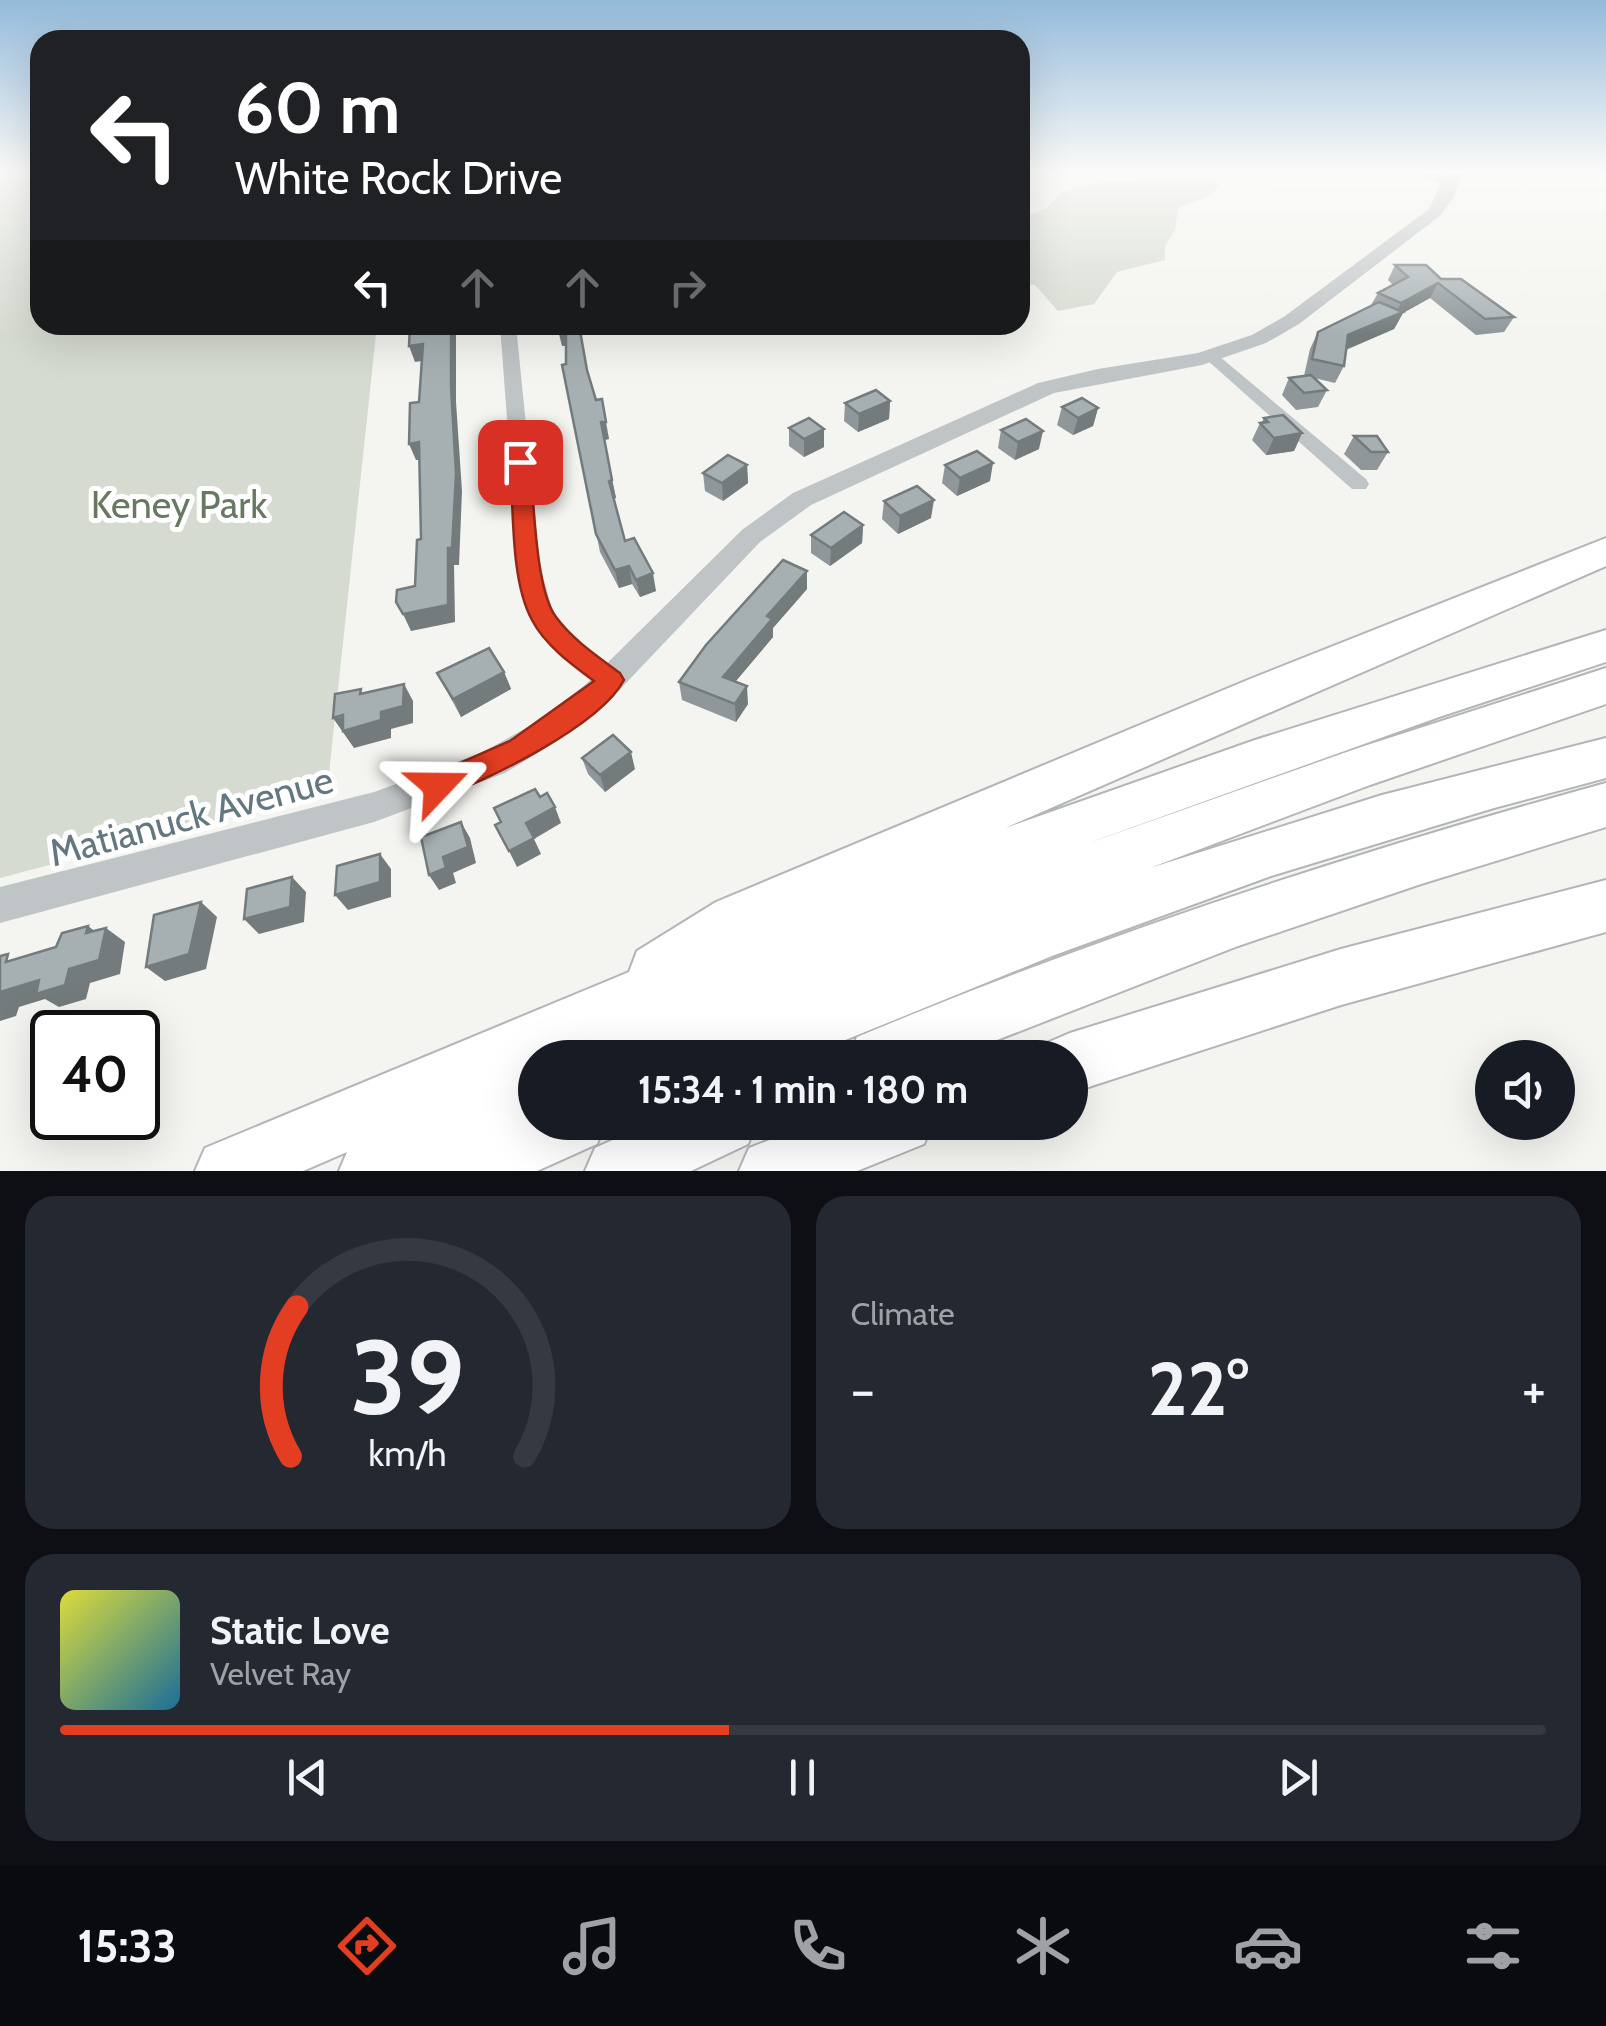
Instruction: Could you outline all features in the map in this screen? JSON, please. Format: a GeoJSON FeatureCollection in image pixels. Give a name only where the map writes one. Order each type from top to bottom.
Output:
{"type":"FeatureCollection","features":[{"type":"Feature","properties":{"kind":"highway"},"geometry":{"type":"LineString","coordinates":[[1542,578],[1570,556],[1606,538]]}},
{"type":"Feature","properties":{"kind":"highway"},"geometry":{"type":"LineString","coordinates":[[621,1031],[681,953],[735,921],[1606,551]]}},
{"type":"Feature","properties":{"kind":"highway"},"geometry":{"type":"LineString","coordinates":[[621,1031],[1102,814],[1606,646]]}},
{"type":"Feature","properties":{"kind":"highway"},"geometry":{"type":"LineString","coordinates":[[228,1171],[1076,874],[1456,735],[1606,686]]}},
{"type":"Feature","properties":{"kind":"highway"},"geometry":{"type":"LineString","coordinates":[[773,1040],[978,957],[1162,891],[1402,814],[1606,758]]}},
{"type":"Feature","properties":{"kind":"highway"},"geometry":{"type":"LineString","coordinates":[[923,1040],[1241,919],[1606,805]]}},
{"type":"Feature","properties":{"kind":"highway"},"geometry":{"type":"LineString","coordinates":[[1088,1057],[1341,977],[1606,906]]}},
{"type":"Feature","properties":{"kind":"highway"},"geometry":{"type":"LineString","coordinates":[[372,1171],[518,1106]]}},
{"type":"Feature","properties":{"kind":"highway"},"geometry":{"type":"LineString","coordinates":[[462,1171],[534,1140]]}},
{"type":"Feature","properties":{"kind":"highway"},"geometry":{"type":"LineString","coordinates":[[618,1171],[686,1140]]}},
{"type":"Feature","properties":{"kind":"highway"},"geometry":{"type":"LineString","coordinates":[[772,1171],[854,1140]]}},
{"type":"Feature","properties":{"kind":"street","name":"Matianuck Avenue"},"geometry":{"type":"LineString","coordinates":[[0,904],[324,820],[438,786],[520,748],[572,714],[612,680],[751,536],[820,490],[1046,388],[1213,356],[1259,339],[1292,320],[1417,226]]}},
{"type":"Feature","properties":{"kind":"street"},"geometry":{"type":"LineString","coordinates":[[509,335],[529,566],[542,616],[572,651],[612,680]]}},
{"type":"Feature","properties":{"kind":"street"},"geometry":{"type":"LineString","coordinates":[[1213,356],[1359,484]]}},
{"type":"Feature","properties":{"kind":"green space","name":"Keney Park"},"geometry":{"type":"Polygon","coordinates":[[[0,226],[30,226],[30,335],[376,335],[327,792],[0,878],[0,226]]]}},
{"type":"Feature","properties":{"kind":"green space"},"geometry":{"type":"Polygon","coordinates":[[[1030,226],[1176,226],[1165,246],[1165,260],[1117,272],[1094,304],[1058,311],[1035,285],[1030,285],[1030,226]]]}},
{"type":"Feature","properties":{"kind":"building"},"geometry":{"type":"Polygon","coordinates":[[[1395,265],[1426,265],[1441,279],[1461,279],[1514,317],[1485,319],[1438,283],[1401,303],[1378,293],[1408,277],[1395,265]]]}},
{"type":"Feature","properties":{"kind":"building"},"geometry":{"type":"Polygon","coordinates":[[[1379,302],[1403,312],[1348,335],[1344,366],[1312,359],[1318,332],[1379,302]]]}},
{"type":"Feature","properties":{"kind":"building"},"geometry":{"type":"Polygon","coordinates":[[[410,335],[451,335],[456,474],[452,548],[448,548],[448,605],[403,614],[396,602],[397,590],[415,586],[417,540],[421,539],[419,442],[409,444],[410,403],[419,402],[423,344],[409,346],[410,335]]]}},
{"type":"Feature","properties":{"kind":"building"},"geometry":{"type":"Polygon","coordinates":[[[566,335],[581,335],[596,400],[602,399],[606,422],[601,422],[612,480],[609,481],[625,541],[634,538],[653,573],[636,580],[629,566],[615,570],[596,534],[562,365],[566,364],[566,335]]]}},
{"type":"Feature","properties":{"kind":"building"},"geometry":{"type":"Polygon","coordinates":[[[1311,375],[1327,390],[1304,393],[1289,378],[1311,375]]]}},
{"type":"Feature","properties":{"kind":"building"},"geometry":{"type":"Polygon","coordinates":[[[876,390],[890,401],[859,414],[845,403],[876,390]]]}},
{"type":"Feature","properties":{"kind":"building"},"geometry":{"type":"Polygon","coordinates":[[[1082,398],[1098,408],[1078,418],[1062,407],[1082,398]]]}},
{"type":"Feature","properties":{"kind":"building"},"geometry":{"type":"Polygon","coordinates":[[[1283,415],[1302,433],[1274,438],[1260,423],[1268,422],[1264,418],[1283,415]]]}},
{"type":"Feature","properties":{"kind":"building"},"geometry":{"type":"Polygon","coordinates":[[[809,418],[824,429],[804,439],[789,428],[809,418]]]}},
{"type":"Feature","properties":{"kind":"building"},"geometry":{"type":"Polygon","coordinates":[[[1026,419],[1043,431],[1018,442],[1001,430],[1026,419]]]}},
{"type":"Feature","properties":{"kind":"building"},"geometry":{"type":"Polygon","coordinates":[[[1354,436],[1377,436],[1388,452],[1371,452],[1354,436]]]}},
{"type":"Feature","properties":{"kind":"building"},"geometry":{"type":"Polygon","coordinates":[[[977,451],[993,463],[960,478],[945,465],[977,451]]]}},
{"type":"Feature","properties":{"kind":"building"},"geometry":{"type":"Polygon","coordinates":[[[728,455],[747,465],[722,483],[703,473],[728,455]]]}},
{"type":"Feature","properties":{"kind":"building"},"geometry":{"type":"Polygon","coordinates":[[[917,486],[934,500],[900,516],[884,501],[917,486]]]}},
{"type":"Feature","properties":{"kind":"building"},"geometry":{"type":"Polygon","coordinates":[[[844,512],[863,525],[831,548],[811,535],[844,512]]]}},
{"type":"Feature","properties":{"kind":"building"},"geometry":{"type":"Polygon","coordinates":[[[783,560],[807,571],[767,616],[772,619],[723,677],[747,686],[735,704],[679,682],[706,645],[783,560]]]}},
{"type":"Feature","properties":{"kind":"building"},"geometry":{"type":"Polygon","coordinates":[[[489,648],[504,672],[453,699],[437,673],[489,648]]]}},
{"type":"Feature","properties":{"kind":"building"},"geometry":{"type":"Polygon","coordinates":[[[404,684],[403,706],[381,712],[381,720],[343,731],[343,715],[333,718],[335,694],[361,689],[360,694],[404,684]]]}},
{"type":"Feature","properties":{"kind":"building"},"geometry":{"type":"Polygon","coordinates":[[[613,735],[631,752],[600,775],[582,758],[613,735]]]}},
{"type":"Feature","properties":{"kind":"building"},"geometry":{"type":"Polygon","coordinates":[[[535,789],[540,797],[547,793],[555,807],[526,823],[534,838],[509,851],[495,825],[501,822],[494,808],[535,789]]]}},
{"type":"Feature","properties":{"kind":"building"},"geometry":{"type":"Polygon","coordinates":[[[461,822],[468,847],[443,857],[446,868],[429,875],[421,837],[461,822]]]}},
{"type":"Feature","properties":{"kind":"building"},"geometry":{"type":"Polygon","coordinates":[[[380,854],[380,882],[335,895],[337,866],[380,854]]]}},
{"type":"Feature","properties":{"kind":"building"},"geometry":{"type":"Polygon","coordinates":[[[292,877],[290,907],[244,919],[247,889],[292,877]]]}},
{"type":"Feature","properties":{"kind":"building"},"geometry":{"type":"Polygon","coordinates":[[[201,902],[189,954],[146,967],[154,915],[201,902]]]}},
{"type":"Feature","properties":{"kind":"building"},"geometry":{"type":"Polygon","coordinates":[[[88,926],[86,933],[106,928],[99,960],[69,969],[65,985],[36,994],[39,980],[0,992],[0,956],[8,954],[6,962],[56,947],[62,933],[88,926]]]}},
{"type":"Feature","properties":{"kind":"route"},"geometry":{"type":"LineString","coordinates":[[438,786],[520,748],[572,714],[612,680],[572,651],[542,616],[529,566],[520,462]]}}]}
